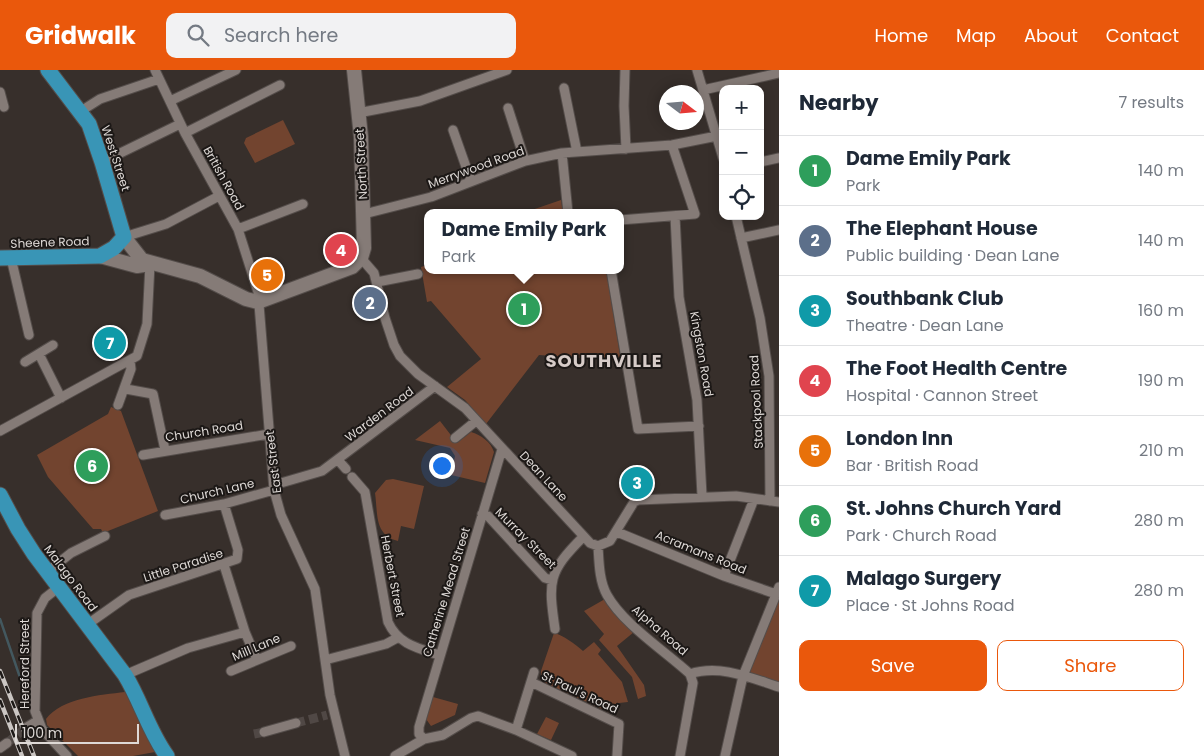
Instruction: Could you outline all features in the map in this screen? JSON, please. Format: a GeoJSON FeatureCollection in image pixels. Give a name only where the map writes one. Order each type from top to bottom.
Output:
{"type":"FeatureCollection","features":[{"type":"Feature","properties":{"kind":"highway","name":"West Street"},"geometry":{"type":"LineString","coordinates":[[48,70],[89,124],[124,237]]}},
{"type":"Feature","properties":{"kind":"highway","name":"Sheene Road"},"geometry":{"type":"LineString","coordinates":[[5,258],[100,256],[114,248],[124,237]]}},
{"type":"Feature","properties":{"kind":"highway","name":"Malago Road"},"geometry":{"type":"LineString","coordinates":[[0,495],[18,529],[47,572],[125,674],[156,741],[167,756]]}},
{"type":"Feature","properties":{"kind":"main road","name":"North Street"},"geometry":{"type":"LineString","coordinates":[[354,70],[364,214],[364,248],[361,258]]}},
{"type":"Feature","properties":{"kind":"main road"},"geometry":{"type":"LineString","coordinates":[[124,237],[144,260],[200,276],[246,299],[258,302],[348,269],[361,258]]}},
{"type":"Feature","properties":{"kind":"main road"},"geometry":{"type":"LineString","coordinates":[[100,256],[137,266],[144,260]]}},
{"type":"Feature","properties":{"kind":"street"},"geometry":{"type":"LineString","coordinates":[[170,101],[236,70]]}},
{"type":"Feature","properties":{"kind":"street"},"geometry":{"type":"LineString","coordinates":[[358,113],[420,101],[506,70]]}},
{"type":"Feature","properties":{"kind":"street"},"geometry":{"type":"LineString","coordinates":[[625,70],[626,149]]}},
{"type":"Feature","properties":{"kind":"street"},"geometry":{"type":"LineString","coordinates":[[698,70],[702,85]]}},
{"type":"Feature","properties":{"kind":"street"},"geometry":{"type":"LineString","coordinates":[[704,90],[779,73]]}},
{"type":"Feature","properties":{"kind":"street"},"geometry":{"type":"LineString","coordinates":[[81,111],[100,99],[157,74]]}},
{"type":"Feature","properties":{"kind":"street","name":"British Road"},"geometry":{"type":"LineString","coordinates":[[157,74],[182,128],[238,229],[258,292],[258,302]]}},
{"type":"Feature","properties":{"kind":"street"},"geometry":{"type":"LineString","coordinates":[[102,162],[280,85]]}},
{"type":"Feature","properties":{"kind":"street"},"geometry":{"type":"LineString","coordinates":[[564,88],[577,152]]}},
{"type":"Feature","properties":{"kind":"street"},"geometry":{"type":"LineString","coordinates":[[0,92],[4,107]]}},
{"type":"Feature","properties":{"kind":"street"},"geometry":{"type":"LineString","coordinates":[[704,93],[719,143]]}},
{"type":"Feature","properties":{"kind":"street"},"geometry":{"type":"LineString","coordinates":[[508,108],[525,161]]}},
{"type":"Feature","properties":{"kind":"street"},"geometry":{"type":"LineString","coordinates":[[453,130],[471,181]]}},
{"type":"Feature","properties":{"kind":"street","name":"Merrywood Road"},"geometry":{"type":"LineString","coordinates":[[364,214],[431,197],[525,161],[562,153],[672,145],[717,136]]}},
{"type":"Feature","properties":{"kind":"street"},"geometry":{"type":"LineString","coordinates":[[624,220],[695,214],[672,145]]}},
{"type":"Feature","properties":{"kind":"street"},"geometry":{"type":"LineString","coordinates":[[562,153],[568,209]]}},
{"type":"Feature","properties":{"kind":"street"},"geometry":{"type":"LineString","coordinates":[[764,161],[779,158]]}},
{"type":"Feature","properties":{"kind":"street"},"geometry":{"type":"LineString","coordinates":[[124,237],[166,224],[219,196]]}},
{"type":"Feature","properties":{"kind":"street"},"geometry":{"type":"LineString","coordinates":[[238,229],[303,204]]}},
{"type":"Feature","properties":{"kind":"street","name":"Kingston Road"},"geometry":{"type":"LineString","coordinates":[[675,216],[679,296],[694,376],[699,426],[702,496]]}},
{"type":"Feature","properties":{"kind":"street","name":"Stackpool Road"},"geometry":{"type":"LineString","coordinates":[[737,220],[766,347],[775,454],[774,501]]}},
{"type":"Feature","properties":{"kind":"street"},"geometry":{"type":"LineString","coordinates":[[741,238],[779,230]]}},
{"type":"Feature","properties":{"kind":"street"},"geometry":{"type":"LineString","coordinates":[[5,258],[29,335]]}},
{"type":"Feature","properties":{"kind":"street","name":"Dean Lane"},"geometry":{"type":"LineString","coordinates":[[361,258],[374,273],[394,346],[404,360],[465,408],[583,537],[598,546]]}},
{"type":"Feature","properties":{"kind":"street"},"geometry":{"type":"LineString","coordinates":[[0,431],[137,356],[147,324],[144,260]]}},
{"type":"Feature","properties":{"kind":"street"},"geometry":{"type":"LineString","coordinates":[[377,282],[418,274]]}},
{"type":"Feature","properties":{"kind":"street"},"geometry":{"type":"LineString","coordinates":[[612,274],[638,429],[699,426]]}},
{"type":"Feature","properties":{"kind":"street","name":"East Street"},"geometry":{"type":"LineString","coordinates":[[258,302],[274,488],[281,515],[315,589],[326,660],[330,714],[345,756]]}},
{"type":"Feature","properties":{"kind":"street"},"geometry":{"type":"LineString","coordinates":[[25,362],[52,345]]}},
{"type":"Feature","properties":{"kind":"street"},"geometry":{"type":"LineString","coordinates":[[39,354],[61,398]]}},
{"type":"Feature","properties":{"kind":"street"},"geometry":{"type":"LineString","coordinates":[[118,405],[126,389],[131,369],[130,360]]}},
{"type":"Feature","properties":{"kind":"street","name":"Warden Road"},"geometry":{"type":"LineString","coordinates":[[274,488],[322,471],[435,386]]}},
{"type":"Feature","properties":{"kind":"street"},"geometry":{"type":"LineString","coordinates":[[126,389],[153,394],[165,450]]}},
{"type":"Feature","properties":{"kind":"street"},"geometry":{"type":"LineString","coordinates":[[455,438],[476,421]]}},
{"type":"Feature","properties":{"kind":"street","name":"Church Road"},"geometry":{"type":"LineString","coordinates":[[143,454],[269,434]]}},
{"type":"Feature","properties":{"kind":"street","name":"Catherine Mead Street"},"geometry":{"type":"LineString","coordinates":[[424,739],[418,734],[419,727],[502,449]]}},
{"type":"Feature","properties":{"kind":"street"},"geometry":{"type":"LineString","coordinates":[[338,460],[346,468]]}},
{"type":"Feature","properties":{"kind":"street","name":"Herbert Street"},"geometry":{"type":"LineString","coordinates":[[352,477],[365,492],[388,622],[397,638]]}},
{"type":"Feature","properties":{"kind":"street","name":"Church Lane"},"geometry":{"type":"LineString","coordinates":[[166,515],[224,504],[274,488]]}},
{"type":"Feature","properties":{"kind":"street"},"geometry":{"type":"LineString","coordinates":[[598,546],[610,541],[636,500],[736,496],[774,501]]}},
{"type":"Feature","properties":{"kind":"street"},"geometry":{"type":"LineString","coordinates":[[724,576],[754,499]]}},
{"type":"Feature","properties":{"kind":"street","name":"Little Paradise"},"geometry":{"type":"LineString","coordinates":[[88,624],[129,595],[224,565],[237,559],[238,550],[224,504]]}},
{"type":"Feature","properties":{"kind":"street","name":"Murray Street"},"geometry":{"type":"LineString","coordinates":[[482,514],[488,516],[545,578],[552,580]]}},
{"type":"Feature","properties":{"kind":"street","name":"Acramans Road"},"geometry":{"type":"LineString","coordinates":[[617,532],[724,576],[778,591]]}},
{"type":"Feature","properties":{"kind":"street"},"geometry":{"type":"LineString","coordinates":[[47,572],[71,553],[105,536]]}},
{"type":"Feature","properties":{"kind":"street"},"geometry":{"type":"LineString","coordinates":[[555,629],[551,596],[552,580],[562,557],[583,537]]}},
{"type":"Feature","properties":{"kind":"street","name":"Alpha Road"},"geometry":{"type":"LineString","coordinates":[[598,546],[602,580],[606,594],[624,617],[690,674],[702,670],[743,676],[779,687]]}},
{"type":"Feature","properties":{"kind":"street"},"geometry":{"type":"LineString","coordinates":[[224,565],[245,632],[257,660]]}},
{"type":"Feature","properties":{"kind":"street","name":"Hereford Street"},"geometry":{"type":"LineString","coordinates":[[37,721],[37,613],[45,598],[59,587]]}},
{"type":"Feature","properties":{"kind":"street"},"geometry":{"type":"LineString","coordinates":[[725,756],[743,676],[778,591]]}},
{"type":"Feature","properties":{"kind":"street"},"geometry":{"type":"LineString","coordinates":[[125,674],[188,648],[245,632]]}},
{"type":"Feature","properties":{"kind":"street"},"geometry":{"type":"LineString","coordinates":[[326,660],[386,644],[397,638],[413,646],[440,655]]}},
{"type":"Feature","properties":{"kind":"street","name":"Mill Lane"},"geometry":{"type":"LineString","coordinates":[[231,671],[291,646]]}},
{"type":"Feature","properties":{"kind":"street"},"geometry":{"type":"LineString","coordinates":[[516,730],[534,672]]}},
{"type":"Feature","properties":{"kind":"street"},"geometry":{"type":"LineString","coordinates":[[680,756],[694,683],[690,674]]}},
{"type":"Feature","properties":{"kind":"street","name":"St Paul's Road"},"geometry":{"type":"LineString","coordinates":[[531,682],[619,724],[617,756]]}},
{"type":"Feature","properties":{"kind":"street"},"geometry":{"type":"LineString","coordinates":[[395,756],[424,739],[443,735],[471,718],[478,716],[516,730],[572,756]]}},
{"type":"Feature","properties":{"kind":"street"},"geometry":{"type":"LineString","coordinates":[[27,728],[37,721],[42,730],[67,756]]}},
{"type":"Feature","properties":{"kind":"street"},"geometry":{"type":"LineString","coordinates":[[264,732],[296,723]]}},
{"type":"Feature","properties":{"kind":"shaded area"},"geometry":{"type":"Polygon","coordinates":[[[283,120],[295,144],[255,163],[244,143],[246,138],[283,120]]]}},
{"type":"Feature","properties":{"kind":"shaded area"},"geometry":{"type":"Polygon","coordinates":[[[561,200],[562,209],[535,209],[561,200]]]}},
{"type":"Feature","properties":{"kind":"shaded area"},"geometry":{"type":"Polygon","coordinates":[[[424,266],[424,274],[607,274],[621,361],[539,355],[486,424],[465,400],[447,387],[481,359],[431,301],[427,302],[421,267],[424,266]]]}},
{"type":"Feature","properties":{"kind":"shaded area"},"geometry":{"type":"Polygon","coordinates":[[[111,407],[121,411],[158,511],[103,533],[101,529],[93,529],[48,477],[37,455],[108,414],[111,407]]]}},
{"type":"Feature","properties":{"kind":"shaded area"},"geometry":{"type":"Polygon","coordinates":[[[440,421],[457,443],[471,432],[482,437],[491,445],[494,452],[485,483],[451,475],[455,456],[450,448],[415,440],[440,421]]]}},
{"type":"Feature","properties":{"kind":"shaded area"},"geometry":{"type":"Polygon","coordinates":[[[393,479],[424,486],[414,529],[401,526],[398,541],[390,538],[381,529],[377,516],[375,493],[386,480],[393,479]]]}},
{"type":"Feature","properties":{"kind":"shaded area"},"geometry":{"type":"Polygon","coordinates":[[[605,599],[616,615],[634,632],[617,646],[644,685],[646,696],[638,699],[632,677],[599,640],[604,634],[584,611],[605,599]]]}},
{"type":"Feature","properties":{"kind":"shaded area"},"geometry":{"type":"Polygon","coordinates":[[[779,600],[779,685],[750,671],[779,600]]]}},
{"type":"Feature","properties":{"kind":"shaded area"},"geometry":{"type":"Polygon","coordinates":[[[554,633],[565,638],[583,651],[594,642],[601,650],[598,654],[622,682],[628,702],[619,703],[611,713],[543,682],[541,671],[554,633]]]}},
{"type":"Feature","properties":{"kind":"shaded area"},"geometry":{"type":"Polygon","coordinates":[[[125,692],[155,752],[133,756],[78,756],[47,725],[46,719],[53,712],[71,702],[93,696],[125,692]]]}},
{"type":"Feature","properties":{"kind":"shaded area"},"geometry":{"type":"Polygon","coordinates":[[[433,697],[458,704],[455,715],[431,726],[426,719],[433,697]]]}},
{"type":"Feature","properties":{"kind":"shaded area"},"geometry":{"type":"Polygon","coordinates":[[[546,717],[559,723],[551,740],[537,734],[546,717]]]}},
{"type":"Feature","properties":{"kind":"waterway"},"geometry":{"type":"LineString","coordinates":[[0,619],[26,695]]}},
{"type":"Feature","properties":{"kind":"tunnel"},"geometry":{"type":"LineString","coordinates":[[296,723],[327,715]]}},
{"type":"Feature","properties":{"kind":"tunnel"},"geometry":{"type":"LineString","coordinates":[[7,743],[27,727]]}},
{"type":"Feature","properties":{"kind":"tunnel"},"geometry":{"type":"LineString","coordinates":[[254,734],[264,732]]}},
{"type":"Feature","properties":{"kind":"railway"},"geometry":{"type":"LineString","coordinates":[[0,671],[34,756]]}},
{"type":"Feature","properties":{"kind":"railway"},"geometry":{"type":"LineString","coordinates":[[0,700],[22,756]]}},
{"type":"Feature","properties":{"kind":"place","name":"The Foot Health Centre"},"geometry":{"type":"Point","coordinates":[341,250]}},
{"type":"Feature","properties":{"kind":"place","name":"London Inn"},"geometry":{"type":"Point","coordinates":[267,275]}},
{"type":"Feature","properties":{"kind":"place","name":"The Elephant House"},"geometry":{"type":"Point","coordinates":[370,303]}},
{"type":"Feature","properties":{"kind":"place","name":"Dame Emily Park"},"geometry":{"type":"Point","coordinates":[524,309]}},
{"type":"Feature","properties":{"kind":"place","name":"Malago Surgery"},"geometry":{"type":"Point","coordinates":[110,343]}},
{"type":"Feature","properties":{"kind":"place","name":"St. Johns Church Yard"},"geometry":{"type":"Point","coordinates":[92,466]}},
{"type":"Feature","properties":{"kind":"place","name":"Southbank Club"},"geometry":{"type":"Point","coordinates":[637,483]}},
{"type":"Feature","properties":{"kind":"district","name":"SOUTHVILLE"},"geometry":{"type":"Point","coordinates":[604,360]}}]}
